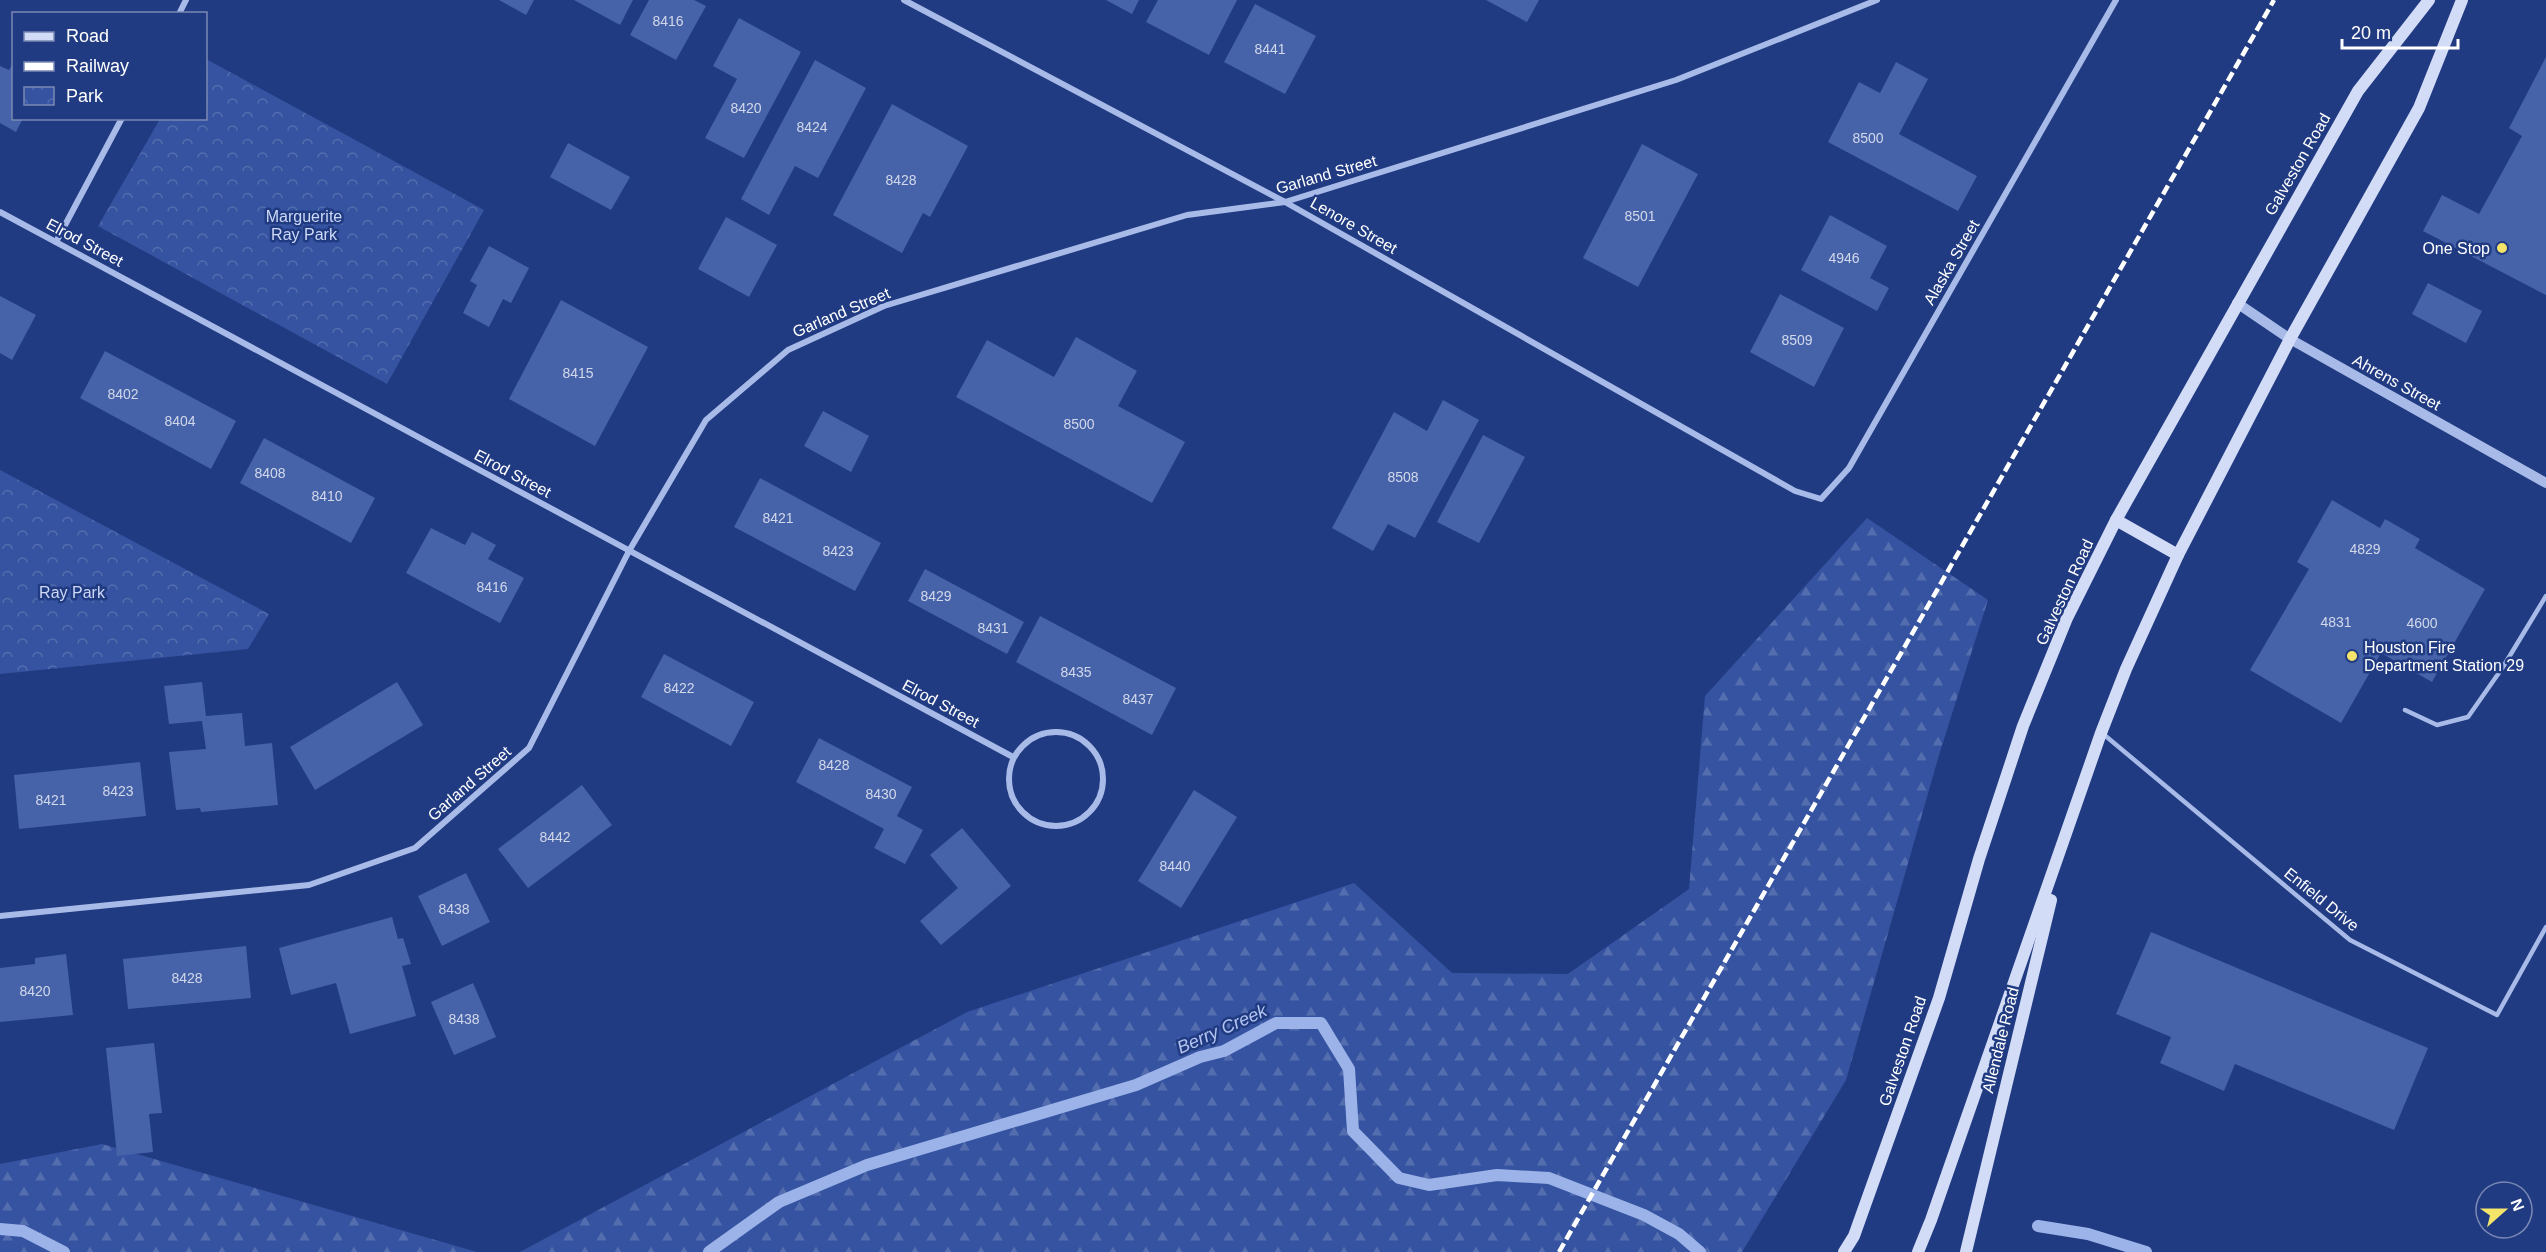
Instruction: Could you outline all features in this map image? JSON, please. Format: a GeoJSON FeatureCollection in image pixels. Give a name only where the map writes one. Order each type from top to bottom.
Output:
{"type":"FeatureCollection","features":[{"type":"Feature","properties":{"kind":"main road","name":"Galveston Road"},"geometry":{"type":"LineString","coordinates":[[1844,1252],[1854,1236],[1939,998],[1979,859],[2024,726],[2067,618],[2116,520],[2358,91],[2429,0]]}},
{"type":"Feature","properties":{"kind":"main road"},"geometry":{"type":"LineString","coordinates":[[1918,1252],[2067,835],[2101,732],[2126,669],[2178,555],[2290,339],[2419,108],[2462,0]]}},
{"type":"Feature","properties":{"kind":"main road"},"geometry":{"type":"LineString","coordinates":[[2116,520],[2178,555]]}},
{"type":"Feature","properties":{"kind":"main road","name":"Allendale Road"},"geometry":{"type":"LineString","coordinates":[[1966,1252],[2067,835]]}},
{"type":"Feature","properties":{"kind":"street","name":"Lenore Street"},"geometry":{"type":"LineString","coordinates":[[904,0],[1285,202],[1785,486]]}},
{"type":"Feature","properties":{"kind":"street","name":"Garland Street"},"geometry":{"type":"LineString","coordinates":[[0,916],[309,885],[415,848],[529,748],[629,551],[706,420],[788,350],[884,306],[1188,215],[1285,202],[1676,80],[1876,0]]}},
{"type":"Feature","properties":{"kind":"street","name":"Alaska Street"},"geometry":{"type":"LineString","coordinates":[[1785,486],[1821,498],[1849,468],[2116,0]]}},
{"type":"Feature","properties":{"kind":"street"},"geometry":{"type":"LineString","coordinates":[[56,242],[121,120]]}},
{"type":"Feature","properties":{"kind":"street","name":"Elrod Street"},"geometry":{"type":"LineString","coordinates":[[0,212],[1013,757]]}},
{"type":"Feature","properties":{"kind":"street","name":"Ahrens Street"},"geometry":{"type":"LineString","coordinates":[[2237,303],[2290,339],[2546,483]]}},
{"type":"Feature","properties":{"kind":"street"},"geometry":{"type":"LineString","coordinates":[[1060,731],[1077,736],[1092,748],[1101,765],[1103,783],[1098,801],[1087,816],[1070,825],[1052,827],[1034,822],[1019,810],[1010,794],[1008,774],[1013,757],[1025,742],[1041,733],[1060,731]]}},
{"type":"Feature","properties":{"kind":"lane"},"geometry":{"type":"LineString","coordinates":[[2405,710],[2437,725],[2468,717],[2503,667],[2546,596]]}},
{"type":"Feature","properties":{"kind":"lane","name":"Enfield Drive"},"geometry":{"type":"LineString","coordinates":[[2101,732],[2350,940],[2497,1015],[2546,927]]}},
{"type":"Feature","properties":{"kind":"green space","name":"Marguerite Ray Park"},"geometry":{"type":"Polygon","coordinates":[[[207,60],[484,210],[387,384],[98,226],[159,120],[207,120],[207,60]]]}},
{"type":"Feature","properties":{"kind":"green space","name":"Ray Park"},"geometry":{"type":"Polygon","coordinates":[[[0,470],[269,614],[248,649],[0,674],[0,470]]]}},
{"type":"Feature","properties":{"kind":"green space"},"geometry":{"type":"Polygon","coordinates":[[[1867,518],[1988,600],[1939,755],[1846,1080],[1742,1252],[520,1252],[967,1012],[1354,883],[1452,973],[1568,974],[1689,889],[1705,696],[1867,518]]]}},
{"type":"Feature","properties":{"kind":"green space"},"geometry":{"type":"Polygon","coordinates":[[[102,1144],[477,1252],[0,1252],[0,1164],[102,1144]]]}},
{"type":"Feature","properties":{"kind":"building"},"geometry":{"type":"Polygon","coordinates":[[[499,0],[534,0],[526,15],[499,0]]]}},
{"type":"Feature","properties":{"kind":"building"},"geometry":{"type":"Polygon","coordinates":[[[574,0],[633,0],[620,25],[574,0]]]}},
{"type":"Feature","properties":{"kind":"building"},"geometry":{"type":"Polygon","coordinates":[[[649,0],[694,0],[706,6],[676,60],[630,35],[649,0]]]}},
{"type":"Feature","properties":{"kind":"building"},"geometry":{"type":"Polygon","coordinates":[[[1106,0],[1139,0],[1132,14],[1106,0]]]}},
{"type":"Feature","properties":{"kind":"building"},"geometry":{"type":"Polygon","coordinates":[[[1158,0],[1237,0],[1209,55],[1146,22],[1158,0]]]}},
{"type":"Feature","properties":{"kind":"building"},"geometry":{"type":"Polygon","coordinates":[[[1486,0],[1539,0],[1527,22],[1486,0]]]}},
{"type":"Feature","properties":{"kind":"building"},"geometry":{"type":"Polygon","coordinates":[[[1255,4],[1316,36],[1285,94],[1224,62],[1255,4]]]}},
{"type":"Feature","properties":{"kind":"building"},"geometry":{"type":"Polygon","coordinates":[[[739,18],[801,52],[744,158],[705,138],[737,79],[713,66],[739,18]]]}},
{"type":"Feature","properties":{"kind":"building"},"geometry":{"type":"Polygon","coordinates":[[[2546,57],[2546,295],[2423,231],[2442,195],[2479,214],[2522,136],[2509,128],[2546,57]]]}},
{"type":"Feature","properties":{"kind":"building"},"geometry":{"type":"Polygon","coordinates":[[[815,60],[866,88],[818,178],[795,166],[769,215],[741,199],[815,60]]]}},
{"type":"Feature","properties":{"kind":"building"},"geometry":{"type":"Polygon","coordinates":[[[1896,62],[1928,79],[1899,134],[1977,176],[1958,211],[1828,142],[1859,82],[1880,93],[1896,62]]]}},
{"type":"Feature","properties":{"kind":"building"},"geometry":{"type":"Polygon","coordinates":[[[12,65],[12,120],[22,120],[16,132],[0,123],[0,66],[9,70],[12,65]]]}},
{"type":"Feature","properties":{"kind":"building"},"geometry":{"type":"Polygon","coordinates":[[[892,104],[968,146],[930,217],[923,213],[902,253],[833,215],[892,104]]]}},
{"type":"Feature","properties":{"kind":"building"},"geometry":{"type":"Polygon","coordinates":[[[568,143],[630,177],[611,210],[550,177],[568,143]]]}},
{"type":"Feature","properties":{"kind":"building"},"geometry":{"type":"Polygon","coordinates":[[[1642,144],[1698,174],[1638,287],[1583,258],[1642,144]]]}},
{"type":"Feature","properties":{"kind":"building"},"geometry":{"type":"Polygon","coordinates":[[[1830,215],[1887,246],[1870,278],[1889,288],[1877,311],[1801,270],[1830,215]]]}},
{"type":"Feature","properties":{"kind":"building"},"geometry":{"type":"Polygon","coordinates":[[[726,217],[777,245],[749,297],[698,269],[726,217]]]}},
{"type":"Feature","properties":{"kind":"building"},"geometry":{"type":"Polygon","coordinates":[[[489,246],[529,268],[511,303],[503,299],[489,327],[463,313],[477,285],[470,281],[489,246]]]}},
{"type":"Feature","properties":{"kind":"building"},"geometry":{"type":"Polygon","coordinates":[[[2428,283],[2482,311],[2466,343],[2412,314],[2428,283]]]}},
{"type":"Feature","properties":{"kind":"building"},"geometry":{"type":"Polygon","coordinates":[[[1780,294],[1844,328],[1814,387],[1750,352],[1780,294]]]}},
{"type":"Feature","properties":{"kind":"building"},"geometry":{"type":"Polygon","coordinates":[[[0,296],[36,315],[12,360],[0,353],[0,296]]]}},
{"type":"Feature","properties":{"kind":"building"},"geometry":{"type":"Polygon","coordinates":[[[561,300],[648,347],[595,446],[509,399],[561,300]]]}},
{"type":"Feature","properties":{"kind":"building"},"geometry":{"type":"Polygon","coordinates":[[[1076,337],[1137,371],[1118,406],[1185,442],[1152,503],[956,397],[987,340],[1054,377],[1076,337]]]}},
{"type":"Feature","properties":{"kind":"building"},"geometry":{"type":"Polygon","coordinates":[[[105,351],[236,421],[211,469],[80,398],[105,351]]]}},
{"type":"Feature","properties":{"kind":"building"},"geometry":{"type":"Polygon","coordinates":[[[1443,400],[1479,420],[1415,538],[1388,524],[1373,551],[1332,528],[1394,412],[1427,431],[1443,400]]]}},
{"type":"Feature","properties":{"kind":"building"},"geometry":{"type":"Polygon","coordinates":[[[823,411],[869,436],[851,472],[804,446],[823,411]]]}},
{"type":"Feature","properties":{"kind":"building"},"geometry":{"type":"Polygon","coordinates":[[[1483,435],[1525,457],[1479,543],[1437,522],[1483,435]]]}},
{"type":"Feature","properties":{"kind":"building"},"geometry":{"type":"Polygon","coordinates":[[[264,438],[375,498],[351,543],[240,483],[264,438]]]}},
{"type":"Feature","properties":{"kind":"building"},"geometry":{"type":"Polygon","coordinates":[[[760,478],[881,543],[855,591],[734,527],[760,478]]]}},
{"type":"Feature","properties":{"kind":"building"},"geometry":{"type":"Polygon","coordinates":[[[2332,500],[2380,528],[2385,519],[2420,539],[2415,548],[2485,589],[2432,682],[2381,653],[2341,723],[2250,670],[2309,569],[2297,562],[2332,500]]]}},
{"type":"Feature","properties":{"kind":"building"},"geometry":{"type":"Polygon","coordinates":[[[431,528],[465,545],[472,532],[496,545],[488,559],[524,578],[500,623],[406,573],[431,528]]]}},
{"type":"Feature","properties":{"kind":"building"},"geometry":{"type":"Polygon","coordinates":[[[925,569],[1024,622],[1007,654],[908,601],[925,569]]]}},
{"type":"Feature","properties":{"kind":"building"},"geometry":{"type":"Polygon","coordinates":[[[1040,616],[1176,688],[1152,735],[1016,662],[1040,616]]]}},
{"type":"Feature","properties":{"kind":"building"},"geometry":{"type":"Polygon","coordinates":[[[664,654],[754,702],[731,746],[641,697],[664,654]]]}},
{"type":"Feature","properties":{"kind":"building"},"geometry":{"type":"Polygon","coordinates":[[[202,682],[206,716],[242,713],[245,746],[272,743],[278,805],[201,812],[200,808],[176,810],[169,752],[206,749],[202,721],[169,724],[164,686],[202,682]]]}},
{"type":"Feature","properties":{"kind":"building"},"geometry":{"type":"Polygon","coordinates":[[[397,682],[423,725],[315,790],[290,747],[397,682]]]}},
{"type":"Feature","properties":{"kind":"building"},"geometry":{"type":"Polygon","coordinates":[[[819,738],[912,787],[897,816],[923,830],[905,864],[874,848],[884,829],[796,782],[819,738]]]}},
{"type":"Feature","properties":{"kind":"building"},"geometry":{"type":"Polygon","coordinates":[[[140,762],[146,816],[19,829],[14,775],[140,762]]]}},
{"type":"Feature","properties":{"kind":"building"},"geometry":{"type":"Polygon","coordinates":[[[582,785],[612,825],[528,888],[498,849],[582,785]]]}},
{"type":"Feature","properties":{"kind":"building"},"geometry":{"type":"Polygon","coordinates":[[[1194,790],[1237,817],[1181,908],[1138,881],[1194,790]]]}},
{"type":"Feature","properties":{"kind":"building"},"geometry":{"type":"Polygon","coordinates":[[[962,828],[1011,886],[941,945],[920,921],[958,888],[930,855],[962,828]]]}},
{"type":"Feature","properties":{"kind":"building"},"geometry":{"type":"Polygon","coordinates":[[[466,873],[490,922],[442,946],[418,896],[466,873]]]}},
{"type":"Feature","properties":{"kind":"building"},"geometry":{"type":"Polygon","coordinates":[[[392,917],[398,939],[403,938],[411,964],[402,966],[416,1016],[350,1034],[336,983],[291,995],[279,948],[392,917]]]}},
{"type":"Feature","properties":{"kind":"building"},"geometry":{"type":"Polygon","coordinates":[[[2151,932],[2428,1048],[2394,1130],[2235,1064],[2224,1091],[2160,1063],[2171,1037],[2116,1014],[2151,932]]]}},
{"type":"Feature","properties":{"kind":"building"},"geometry":{"type":"Polygon","coordinates":[[[246,946],[251,998],[128,1009],[123,959],[246,946]]]}},
{"type":"Feature","properties":{"kind":"building"},"geometry":{"type":"Polygon","coordinates":[[[66,954],[73,1015],[0,1022],[0,968],[35,964],[35,958],[66,954]]]}},
{"type":"Feature","properties":{"kind":"building"},"geometry":{"type":"Polygon","coordinates":[[[473,983],[496,1037],[454,1055],[431,1002],[473,983]]]}},
{"type":"Feature","properties":{"kind":"building"},"geometry":{"type":"Polygon","coordinates":[[[154,1043],[162,1113],[149,1114],[153,1152],[117,1156],[106,1048],[154,1043]]]}},
{"type":"Feature","properties":{"kind":"waterway","name":"Berry Creek"},"geometry":{"type":"LineString","coordinates":[[709,1252],[779,1202],[867,1165],[1136,1085],[1200,1057],[1224,1051],[1276,1023],[1321,1023],[1349,1069],[1353,1131],[1399,1178],[1429,1185],[1497,1175],[1549,1178],[1644,1215],[1679,1234],[1700,1252]]}},
{"type":"Feature","properties":{"kind":"waterway","name":"Berry Creek"},"geometry":{"type":"LineString","coordinates":[[2038,1226],[2088,1234],[2146,1252]]}},
{"type":"Feature","properties":{"kind":"waterway","name":"Berry Creek"},"geometry":{"type":"LineString","coordinates":[[0,1229],[23,1231],[64,1252]]}},
{"type":"Feature","properties":{"kind":"railway"},"geometry":{"type":"LineString","coordinates":[[1559,1252],[2274,0]]}},
{"type":"Feature","properties":{"kind":"place","name":"One Stop"},"geometry":{"type":"Point","coordinates":[2502,248]}},
{"type":"Feature","properties":{"kind":"place","name":"Houston Fire Department Station 29"},"geometry":{"type":"Point","coordinates":[2352,656]}}]}
